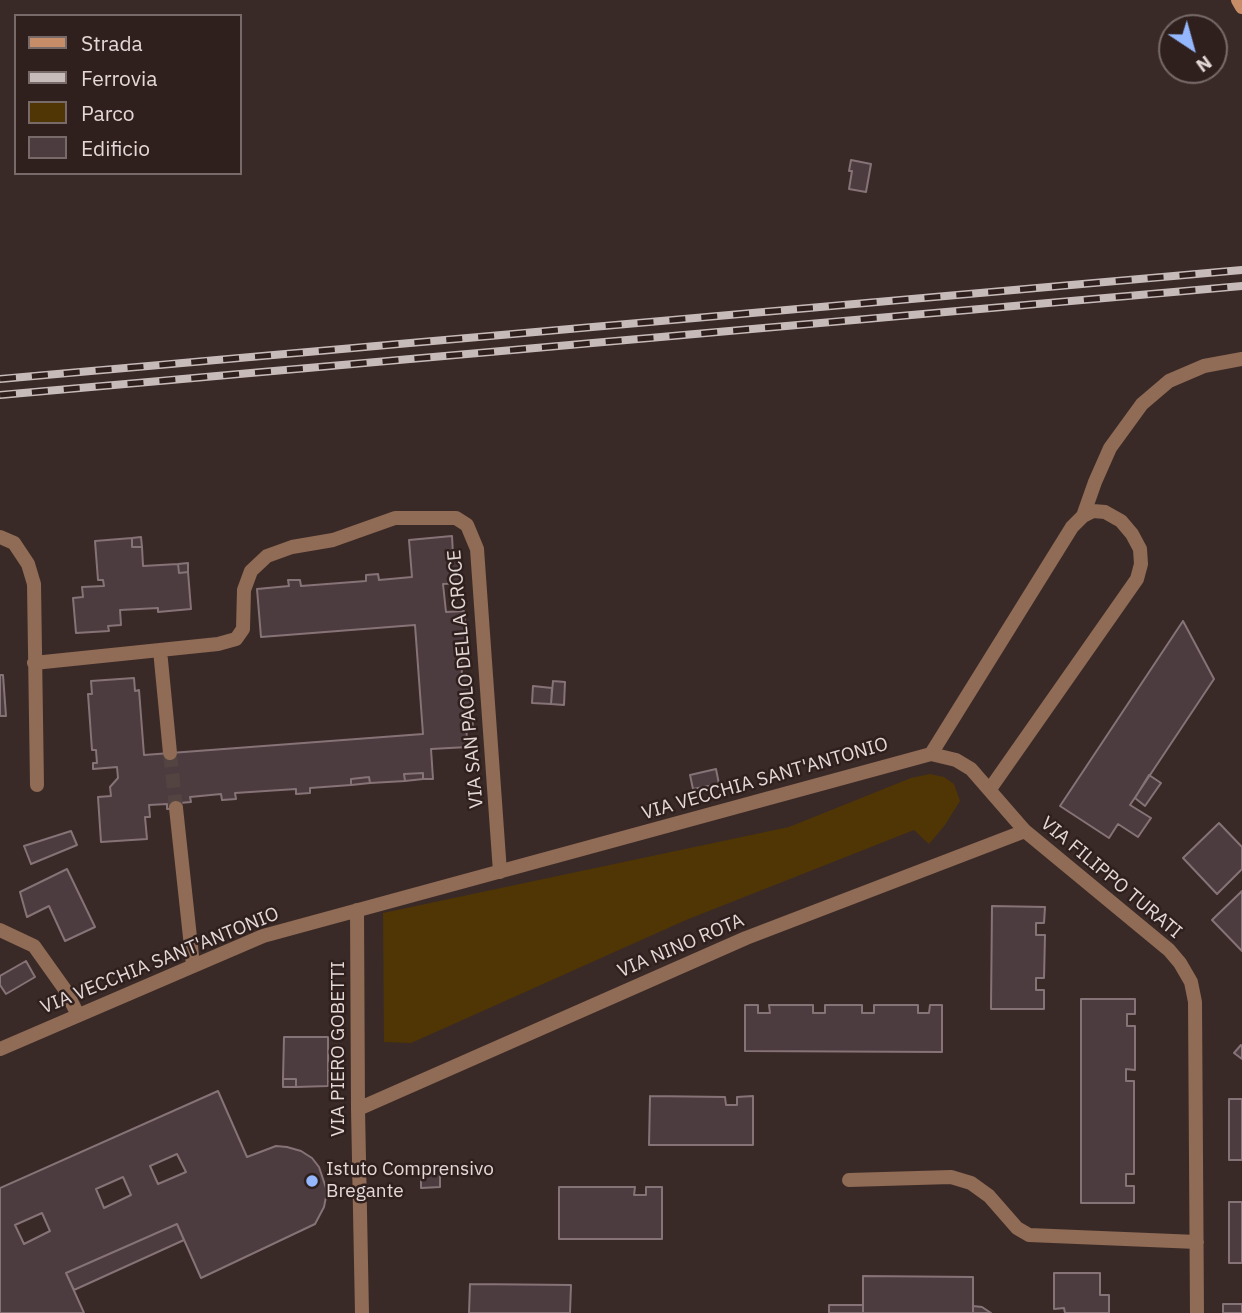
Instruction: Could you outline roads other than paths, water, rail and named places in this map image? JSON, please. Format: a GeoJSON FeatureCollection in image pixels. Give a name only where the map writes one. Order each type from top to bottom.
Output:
{"type":"FeatureCollection","features":[{"type":"Feature","properties":{"kind":"main road"},"geometry":{"type":"LineString","coordinates":[[1238,0],[1242,7]]}},
{"type":"Feature","properties":{"kind":"street"},"geometry":{"type":"LineString","coordinates":[[1083,516],[1110,448],[1142,404],[1169,381],[1204,366],[1242,359]]}},
{"type":"Feature","properties":{"kind":"street"},"geometry":{"type":"LineString","coordinates":[[931,754],[1072,527],[1093,511],[1105,512],[1121,521],[1140,549],[1141,564],[1137,579],[990,789]]}},
{"type":"Feature","properties":{"kind":"street","name":"VIA SAN PAOLO DELLA CROCE"},"geometry":{"type":"LineString","coordinates":[[160,650],[218,644],[236,639],[243,629],[244,590],[251,571],[267,556],[292,547],[333,540],[395,519],[456,518],[467,525],[477,549],[500,872]]}},
{"type":"Feature","properties":{"kind":"street"},"geometry":{"type":"LineString","coordinates":[[0,537],[14,543],[28,564],[34,584],[37,785]]}},
{"type":"Feature","properties":{"kind":"street"},"geometry":{"type":"LineString","coordinates":[[34,663],[160,650],[170,753]]}},
{"type":"Feature","properties":{"kind":"street","name":"VIA FILIPPO TURATI"},"geometry":{"type":"LineString","coordinates":[[931,754],[956,760],[971,769],[1025,831],[1170,950],[1191,982],[1195,1002],[1197,1313]]}},
{"type":"Feature","properties":{"kind":"street","name":"VIA VECCHIA SANT'ANTONIO"},"geometry":{"type":"LineString","coordinates":[[0,1049],[262,936],[908,758],[931,754]]}},
{"type":"Feature","properties":{"kind":"street"},"geometry":{"type":"LineString","coordinates":[[176,808],[194,965]]}},
{"type":"Feature","properties":{"kind":"street","name":"VIA NINO ROTA"},"geometry":{"type":"LineString","coordinates":[[358,1109],[746,938],[1025,831]]}},
{"type":"Feature","properties":{"kind":"street","name":"VIA PIERO GOBETTI"},"geometry":{"type":"LineString","coordinates":[[358,910],[362,1313]]}},
{"type":"Feature","properties":{"kind":"street"},"geometry":{"type":"LineString","coordinates":[[0,930],[34,946],[66,991],[78,1015]]}},
{"type":"Feature","properties":{"kind":"street"},"geometry":{"type":"LineString","coordinates":[[849,1180],[950,1177],[971,1183],[989,1196],[1017,1228],[1029,1235],[1197,1242]]}},
{"type":"Feature","properties":{"kind":"tunnel"},"geometry":{"type":"LineString","coordinates":[[170,753],[176,808]]}},
{"type":"Feature","properties":{"kind":"railway"},"geometry":{"type":"LineString","coordinates":[[0,379],[1242,270]]}},
{"type":"Feature","properties":{"kind":"railway"},"geometry":{"type":"LineString","coordinates":[[0,395],[1242,286]]}},
{"type":"Feature","properties":{"kind":"place","name":"Istuto Comprensivo Bregante"},"geometry":{"type":"Point","coordinates":[312,1181]}}]}
